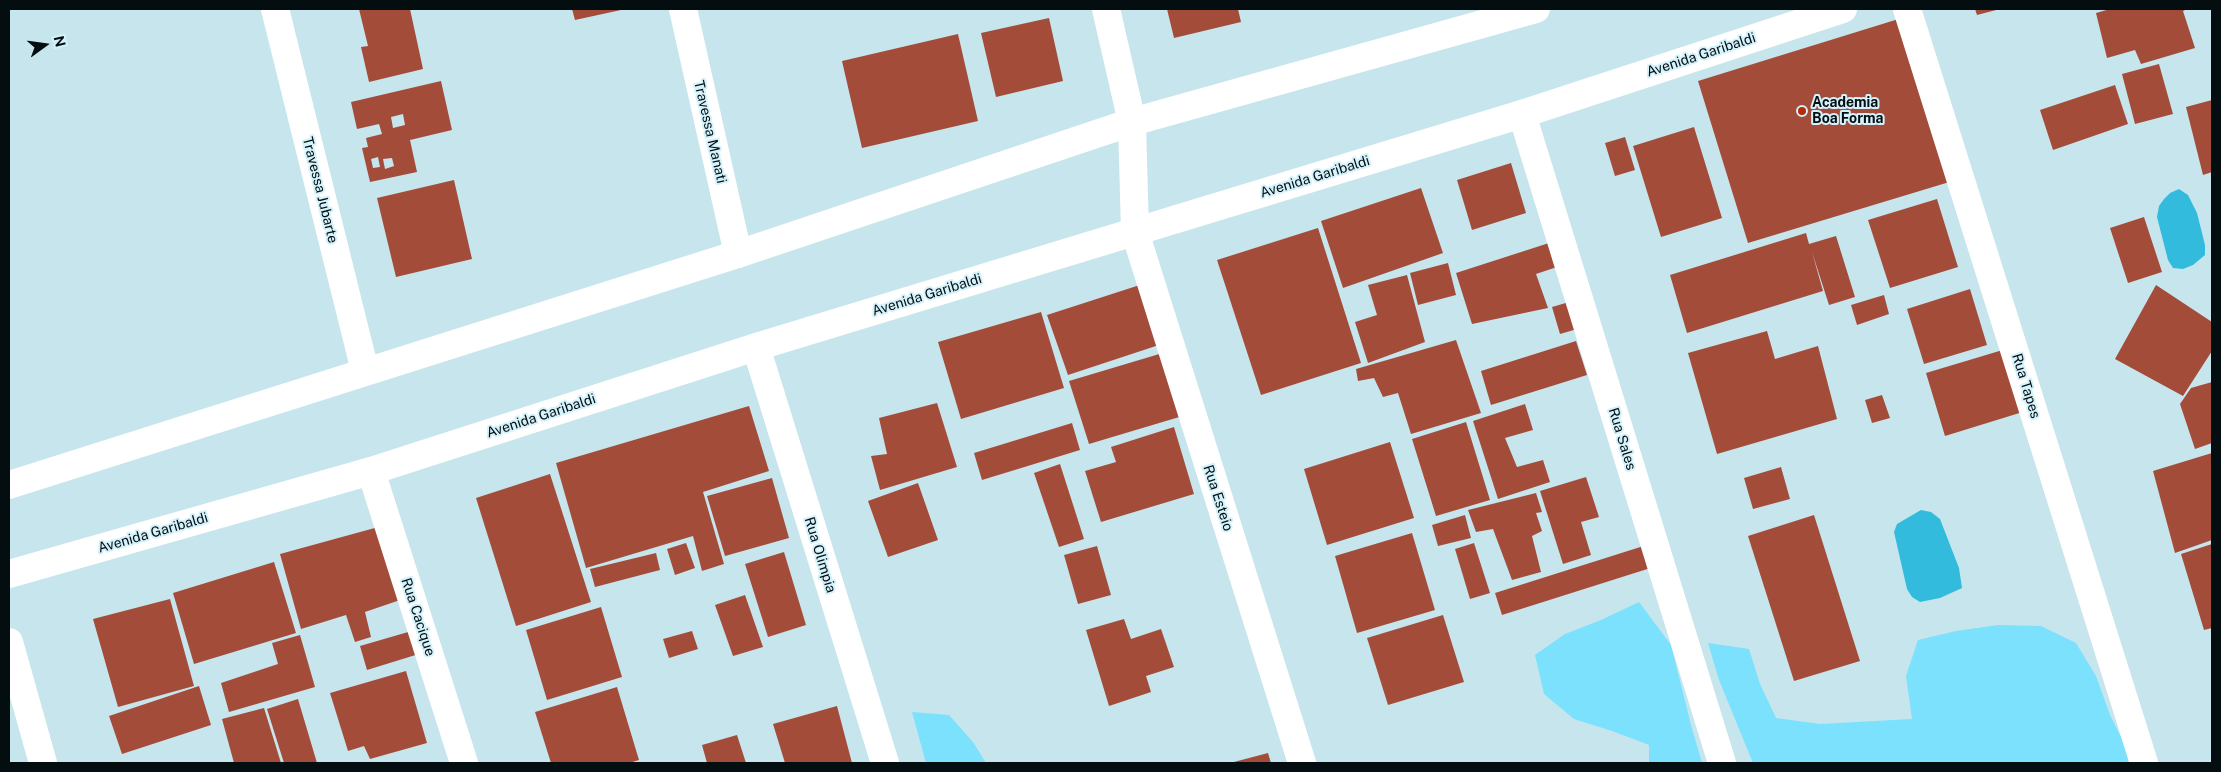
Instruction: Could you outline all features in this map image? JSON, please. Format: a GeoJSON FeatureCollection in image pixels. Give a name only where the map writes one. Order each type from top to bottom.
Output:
{"type":"FeatureCollection","features":[{"type":"Feature","properties":{"kind":"street","name":"Travessa Jubarte"},"geometry":{"type":"LineString","coordinates":[[275,9],[365,371]]}},
{"type":"Feature","properties":{"kind":"street","name":"Travessa Manati"},"geometry":{"type":"LineString","coordinates":[[683,9],[738,254]]}},
{"type":"Feature","properties":{"kind":"street","name":"Rua Esteio"},"geometry":{"type":"LineString","coordinates":[[1106,9],[1132,122],[1135,232],[1302,763]]}},
{"type":"Feature","properties":{"kind":"street","name":"Avenida Garibaldi"},"geometry":{"type":"LineString","coordinates":[[9,574],[371,471],[756,347],[1522,114],[1843,9]]}},
{"type":"Feature","properties":{"kind":"street","name":"Rua Tapes"},"geometry":{"type":"LineString","coordinates":[[1907,9],[2144,763]]}},
{"type":"Feature","properties":{"kind":"street"},"geometry":{"type":"LineString","coordinates":[[9,485],[738,254],[1132,122],[1524,11]]}},
{"type":"Feature","properties":{"kind":"street","name":"Rua Sales"},"geometry":{"type":"LineString","coordinates":[[1522,114],[1722,763]]}},
{"type":"Feature","properties":{"kind":"street","name":"Rua Olimpia"},"geometry":{"type":"LineString","coordinates":[[756,347],[885,763]]}},
{"type":"Feature","properties":{"kind":"street","name":"Rua Cacique"},"geometry":{"type":"LineString","coordinates":[[371,471],[464,763]]}},
{"type":"Feature","properties":{"kind":"street"},"geometry":{"type":"LineString","coordinates":[[9,642],[42,763]]}},
{"type":"Feature","properties":{"kind":"shaded area"},"geometry":{"type":"Polygon","coordinates":[[[2179,189],[2188,195],[2197,213],[2205,245],[2205,255],[2193,265],[2183,269],[2173,268],[2168,260],[2157,217],[2159,206],[2164,199],[2170,193],[2179,189]]]}},
{"type":"Feature","properties":{"kind":"shaded area"},"geometry":{"type":"Polygon","coordinates":[[[1921,510],[1931,512],[1940,519],[1959,568],[1962,588],[1940,598],[1920,602],[1912,597],[1907,589],[1894,532],[1897,524],[1921,510]]]}},
{"type":"Feature","properties":{"kind":"shaded area"},"geometry":{"type":"Polygon","coordinates":[[[1639,602],[1671,645],[1702,763],[1649,763],[1649,745],[1574,719],[1544,694],[1535,655],[1565,634],[1639,602]]]}},
{"type":"Feature","properties":{"kind":"shaded area"},"geometry":{"type":"Polygon","coordinates":[[[1998,625],[2041,626],[2076,643],[2096,676],[2110,715],[2129,753],[2128,763],[1753,763],[1719,680],[1708,643],[1749,649],[1760,684],[1776,718],[1820,724],[1912,719],[1906,676],[1918,640],[1956,631],[1998,625]]]}},
{"type":"Feature","properties":{"kind":"shaded area"},"geometry":{"type":"Polygon","coordinates":[[[912,712],[949,715],[973,742],[986,763],[926,763],[912,712]]]}},
{"type":"Feature","properties":{"kind":"building"},"geometry":{"type":"Polygon","coordinates":[[[359,9],[410,9],[423,69],[369,82],[361,47],[368,46],[359,9]]]}},
{"type":"Feature","properties":{"kind":"building"},"geometry":{"type":"Polygon","coordinates":[[[572,9],[621,9],[621,10],[575,20],[572,9]]]}},
{"type":"Feature","properties":{"kind":"building"},"geometry":{"type":"Polygon","coordinates":[[[1167,9],[1238,9],[1241,22],[1174,38],[1167,9]]]}},
{"type":"Feature","properties":{"kind":"building"},"geometry":{"type":"Polygon","coordinates":[[[1975,9],[2000,9],[1977,15],[1975,9]]]}},
{"type":"Feature","properties":{"kind":"building"},"geometry":{"type":"Polygon","coordinates":[[[2110,9],[2187,9],[2183,11],[2195,48],[2141,64],[2135,50],[2107,58],[2096,13],[2110,9]]]}},
{"type":"Feature","properties":{"kind":"building"},"geometry":{"type":"Polygon","coordinates":[[[1905,17],[1956,180],[1748,243],[1698,81],[1905,17]]]}},
{"type":"Feature","properties":{"kind":"building"},"geometry":{"type":"Polygon","coordinates":[[[1049,18],[1063,81],[996,97],[981,33],[1049,18]]]}},
{"type":"Feature","properties":{"kind":"building"},"geometry":{"type":"Polygon","coordinates":[[[958,34],[978,121],[862,148],[842,61],[958,34]]]}},
{"type":"Feature","properties":{"kind":"building"},"geometry":{"type":"Polygon","coordinates":[[[2159,64],[2173,114],[2135,124],[2122,74],[2159,64]]]}},
{"type":"Feature","properties":{"kind":"building"},"geometry":{"type":"Polygon","coordinates":[[[441,81],[452,130],[410,140],[417,172],[370,182],[362,148],[368,147],[366,138],[382,134],[379,124],[357,129],[351,102],[441,81]],[[403,114],[391,117],[393,128],[405,125],[403,114]],[[378,157],[371,159],[373,168],[380,167],[378,157]],[[392,158],[383,159],[385,169],[394,166],[392,158]]]}},
{"type":"Feature","properties":{"kind":"building"},"geometry":{"type":"Polygon","coordinates":[[[2115,85],[2128,124],[2053,150],[2040,110],[2115,85]]]}},
{"type":"Feature","properties":{"kind":"building"},"geometry":{"type":"Polygon","coordinates":[[[2212,100],[2212,172],[2203,175],[2186,107],[2212,100]]]}},
{"type":"Feature","properties":{"kind":"building"},"geometry":{"type":"Polygon","coordinates":[[[1694,127],[1722,218],[1661,237],[1633,146],[1694,127]]]}},
{"type":"Feature","properties":{"kind":"building"},"geometry":{"type":"Polygon","coordinates":[[[1625,137],[1635,170],[1615,176],[1605,143],[1625,137]]]}},
{"type":"Feature","properties":{"kind":"building"},"geometry":{"type":"Polygon","coordinates":[[[1511,163],[1526,213],[1472,230],[1457,180],[1511,163]]]}},
{"type":"Feature","properties":{"kind":"building"},"geometry":{"type":"Polygon","coordinates":[[[454,180],[472,259],[396,277],[377,198],[454,180]]]}},
{"type":"Feature","properties":{"kind":"building"},"geometry":{"type":"Polygon","coordinates":[[[1421,188],[1443,253],[1343,288],[1321,221],[1421,188]]]}},
{"type":"Feature","properties":{"kind":"building"},"geometry":{"type":"Polygon","coordinates":[[[1937,199],[1958,267],[1890,288],[1868,220],[1937,199]]]}},
{"type":"Feature","properties":{"kind":"building"},"geometry":{"type":"Polygon","coordinates":[[[2144,217],[2162,272],[2128,283],[2110,228],[2144,217]]]}},
{"type":"Feature","properties":{"kind":"building"},"geometry":{"type":"Polygon","coordinates":[[[1318,228],[1361,363],[1261,395],[1217,260],[1318,228]]]}},
{"type":"Feature","properties":{"kind":"building"},"geometry":{"type":"Polygon","coordinates":[[[1806,233],[1809,244],[1836,236],[1855,297],[1829,305],[1812,252],[1823,291],[1687,333],[1670,275],[1806,233]]]}},
{"type":"Feature","properties":{"kind":"building"},"geometry":{"type":"Polygon","coordinates":[[[1549,243],[1557,267],[1536,274],[1548,308],[1472,324],[1456,273],[1549,243]]]}},
{"type":"Feature","properties":{"kind":"building"},"geometry":{"type":"Polygon","coordinates":[[[1448,263],[1456,295],[1418,305],[1410,273],[1448,263]]]}},
{"type":"Feature","properties":{"kind":"building"},"geometry":{"type":"Polygon","coordinates":[[[1407,275],[1425,342],[1368,363],[1355,322],[1377,315],[1368,285],[1407,275]]]}},
{"type":"Feature","properties":{"kind":"building"},"geometry":{"type":"Polygon","coordinates":[[[1146,283],[1165,343],[1068,375],[1047,315],[1146,283]]]}},
{"type":"Feature","properties":{"kind":"building"},"geometry":{"type":"Polygon","coordinates":[[[2156,285],[2212,322],[2212,351],[2183,396],[2115,359],[2156,285]]]}},
{"type":"Feature","properties":{"kind":"building"},"geometry":{"type":"Polygon","coordinates":[[[1970,289],[1987,345],[1924,364],[1907,309],[1970,289]]]}},
{"type":"Feature","properties":{"kind":"building"},"geometry":{"type":"Polygon","coordinates":[[[1884,295],[1889,314],[1857,325],[1851,305],[1884,295]]]}},
{"type":"Feature","properties":{"kind":"building"},"geometry":{"type":"Polygon","coordinates":[[[1576,300],[1584,327],[1560,334],[1552,307],[1576,300]]]}},
{"type":"Feature","properties":{"kind":"building"},"geometry":{"type":"Polygon","coordinates":[[[1041,312],[1064,388],[961,419],[938,342],[1041,312]]]}},
{"type":"Feature","properties":{"kind":"building"},"geometry":{"type":"Polygon","coordinates":[[[1767,331],[1775,359],[1818,346],[1837,419],[1717,454],[1688,353],[1767,331]]]}},
{"type":"Feature","properties":{"kind":"building"},"geometry":{"type":"Polygon","coordinates":[[[1456,340],[1481,413],[1411,434],[1398,393],[1383,397],[1374,378],[1358,381],[1356,369],[1456,340]]]}},
{"type":"Feature","properties":{"kind":"building"},"geometry":{"type":"Polygon","coordinates":[[[1576,341],[1587,375],[1491,405],[1481,371],[1576,341]]]}},
{"type":"Feature","properties":{"kind":"building"},"geometry":{"type":"Polygon","coordinates":[[[2006,349],[2026,411],[1945,436],[1926,373],[2006,349]]]}},
{"type":"Feature","properties":{"kind":"building"},"geometry":{"type":"Polygon","coordinates":[[[1166,352],[1186,415],[1089,444],[1069,381],[1166,352]]]}},
{"type":"Feature","properties":{"kind":"building"},"geometry":{"type":"Polygon","coordinates":[[[2212,382],[2212,443],[2195,449],[2180,404],[2191,388],[2212,382]]]}},
{"type":"Feature","properties":{"kind":"building"},"geometry":{"type":"Polygon","coordinates":[[[1882,395],[1890,418],[1872,423],[1865,400],[1882,395]]]}},
{"type":"Feature","properties":{"kind":"building"},"geometry":{"type":"Polygon","coordinates":[[[937,403],[957,467],[880,490],[871,456],[887,454],[879,418],[937,403]]]}},
{"type":"Feature","properties":{"kind":"building"},"geometry":{"type":"Polygon","coordinates":[[[1525,404],[1533,430],[1505,438],[1517,467],[1543,460],[1550,482],[1498,499],[1473,421],[1525,404]]]}},
{"type":"Feature","properties":{"kind":"building"},"geometry":{"type":"Polygon","coordinates":[[[749,406],[769,471],[703,492],[724,564],[702,571],[693,536],[586,568],[556,463],[749,406]]]}},
{"type":"Feature","properties":{"kind":"building"},"geometry":{"type":"Polygon","coordinates":[[[1466,422],[1490,500],[1436,516],[1412,439],[1466,422]]]}},
{"type":"Feature","properties":{"kind":"building"},"geometry":{"type":"Polygon","coordinates":[[[1072,423],[1080,450],[982,480],[974,453],[1072,423]]]}},
{"type":"Feature","properties":{"kind":"building"},"geometry":{"type":"Polygon","coordinates":[[[1174,427],[1194,494],[1101,522],[1085,471],[1116,462],[1111,447],[1174,427]]]}},
{"type":"Feature","properties":{"kind":"building"},"geometry":{"type":"Polygon","coordinates":[[[1390,442],[1414,518],[1327,545],[1304,469],[1390,442]]]}},
{"type":"Feature","properties":{"kind":"building"},"geometry":{"type":"Polygon","coordinates":[[[2212,453],[2212,540],[2175,553],[2153,471],[2212,453]]]}},
{"type":"Feature","properties":{"kind":"building"},"geometry":{"type":"Polygon","coordinates":[[[1060,464],[1084,539],[1059,547],[1034,473],[1060,464]]]}},
{"type":"Feature","properties":{"kind":"building"},"geometry":{"type":"Polygon","coordinates":[[[1781,467],[1790,499],[1753,509],[1744,478],[1781,467]]]}},
{"type":"Feature","properties":{"kind":"building"},"geometry":{"type":"Polygon","coordinates":[[[550,474],[591,602],[516,626],[476,498],[550,474]]]}},
{"type":"Feature","properties":{"kind":"building"},"geometry":{"type":"Polygon","coordinates":[[[1586,477],[1599,517],[1581,522],[1591,555],[1563,564],[1540,491],[1586,477]]]}},
{"type":"Feature","properties":{"kind":"building"},"geometry":{"type":"Polygon","coordinates":[[[772,478],[789,538],[725,556],[707,496],[772,478]]]}},
{"type":"Feature","properties":{"kind":"building"},"geometry":{"type":"Polygon","coordinates":[[[918,483],[938,540],[888,557],[868,501],[918,483]]]}},
{"type":"Feature","properties":{"kind":"building"},"geometry":{"type":"Polygon","coordinates":[[[1536,493],[1542,512],[1536,513],[1542,531],[1532,536],[1541,572],[1512,580],[1493,529],[1476,532],[1468,510],[1536,493]]]}},
{"type":"Feature","properties":{"kind":"building"},"geometry":{"type":"Polygon","coordinates":[[[1465,515],[1471,538],[1438,546],[1432,525],[1465,515]]]}},
{"type":"Feature","properties":{"kind":"building"},"geometry":{"type":"Polygon","coordinates":[[[1814,515],[1860,661],[1794,681],[1748,536],[1814,515]]]}},
{"type":"Feature","properties":{"kind":"building"},"geometry":{"type":"Polygon","coordinates":[[[382,526],[403,599],[365,612],[371,637],[355,642],[346,615],[301,629],[280,554],[382,526]]]}},
{"type":"Feature","properties":{"kind":"building"},"geometry":{"type":"Polygon","coordinates":[[[1412,533],[1435,610],[1357,633],[1335,556],[1412,533]]]}},
{"type":"Feature","properties":{"kind":"building"},"geometry":{"type":"Polygon","coordinates":[[[686,543],[695,568],[675,575],[667,549],[686,543]]]}},
{"type":"Feature","properties":{"kind":"building"},"geometry":{"type":"Polygon","coordinates":[[[1474,543],[1490,593],[1470,599],[1455,549],[1474,543]]]}},
{"type":"Feature","properties":{"kind":"building"},"geometry":{"type":"Polygon","coordinates":[[[1653,543],[1660,565],[1502,615],[1495,593],[1653,543]]]}},
{"type":"Feature","properties":{"kind":"building"},"geometry":{"type":"Polygon","coordinates":[[[2212,544],[2212,628],[2204,630],[2181,554],[2212,544]]]}},
{"type":"Feature","properties":{"kind":"building"},"geometry":{"type":"Polygon","coordinates":[[[1097,546],[1111,595],[1078,604],[1064,555],[1097,546]]]}},
{"type":"Feature","properties":{"kind":"building"},"geometry":{"type":"Polygon","coordinates":[[[784,552],[806,625],[768,637],[745,564],[784,552]]]}},
{"type":"Feature","properties":{"kind":"building"},"geometry":{"type":"Polygon","coordinates":[[[656,553],[660,570],[595,587],[590,569],[656,553]]]}},
{"type":"Feature","properties":{"kind":"building"},"geometry":{"type":"Polygon","coordinates":[[[274,562],[296,633],[194,664],[173,593],[274,562]]]}},
{"type":"Feature","properties":{"kind":"building"},"geometry":{"type":"Polygon","coordinates":[[[745,595],[763,647],[733,656],[715,605],[745,595]]]}},
{"type":"Feature","properties":{"kind":"building"},"geometry":{"type":"Polygon","coordinates":[[[170,599],[194,686],[118,707],[93,619],[170,599]]]}},
{"type":"Feature","properties":{"kind":"building"},"geometry":{"type":"Polygon","coordinates":[[[601,607],[622,677],[547,700],[526,630],[601,607]]]}},
{"type":"Feature","properties":{"kind":"building"},"geometry":{"type":"Polygon","coordinates":[[[1443,615],[1464,682],[1388,705],[1367,638],[1443,615]]]}},
{"type":"Feature","properties":{"kind":"building"},"geometry":{"type":"Polygon","coordinates":[[[1124,619],[1131,639],[1161,629],[1174,667],[1146,676],[1151,692],[1109,706],[1086,630],[1124,619]]]}},
{"type":"Feature","properties":{"kind":"building"},"geometry":{"type":"Polygon","coordinates":[[[415,630],[422,653],[367,670],[360,646],[415,630]]]}},
{"type":"Feature","properties":{"kind":"building"},"geometry":{"type":"Polygon","coordinates":[[[692,631],[698,649],[669,658],[663,639],[692,631]]]}},
{"type":"Feature","properties":{"kind":"building"},"geometry":{"type":"Polygon","coordinates":[[[300,635],[315,687],[229,712],[221,683],[278,664],[272,643],[300,635]]]}},
{"type":"Feature","properties":{"kind":"building"},"geometry":{"type":"Polygon","coordinates":[[[406,671],[427,743],[370,759],[364,746],[348,751],[330,693],[406,671]]]}},
{"type":"Feature","properties":{"kind":"building"},"geometry":{"type":"Polygon","coordinates":[[[199,686],[211,725],[122,754],[109,716],[199,686]]]}},
{"type":"Feature","properties":{"kind":"building"},"geometry":{"type":"Polygon","coordinates":[[[617,687],[639,760],[629,763],[551,763],[535,712],[617,687]]]}},
{"type":"Feature","properties":{"kind":"building"},"geometry":{"type":"Polygon","coordinates":[[[298,699],[317,763],[284,763],[267,709],[298,699]]]}},
{"type":"Feature","properties":{"kind":"building"},"geometry":{"type":"Polygon","coordinates":[[[837,706],[852,763],[785,763],[773,724],[837,706]]]}},
{"type":"Feature","properties":{"kind":"building"},"geometry":{"type":"Polygon","coordinates":[[[264,708],[281,763],[234,763],[222,719],[264,708]]]}},
{"type":"Feature","properties":{"kind":"building"},"geometry":{"type":"Polygon","coordinates":[[[737,735],[746,763],[707,763],[702,745],[737,735]]]}},
{"type":"Feature","properties":{"kind":"building"},"geometry":{"type":"Polygon","coordinates":[[[1268,753],[1271,763],[1230,763],[1268,753]]]}},
{"type":"Feature","properties":{"kind":"place","name":"Academia Boa Forma"},"geometry":{"type":"Point","coordinates":[1802,111]}}]}
